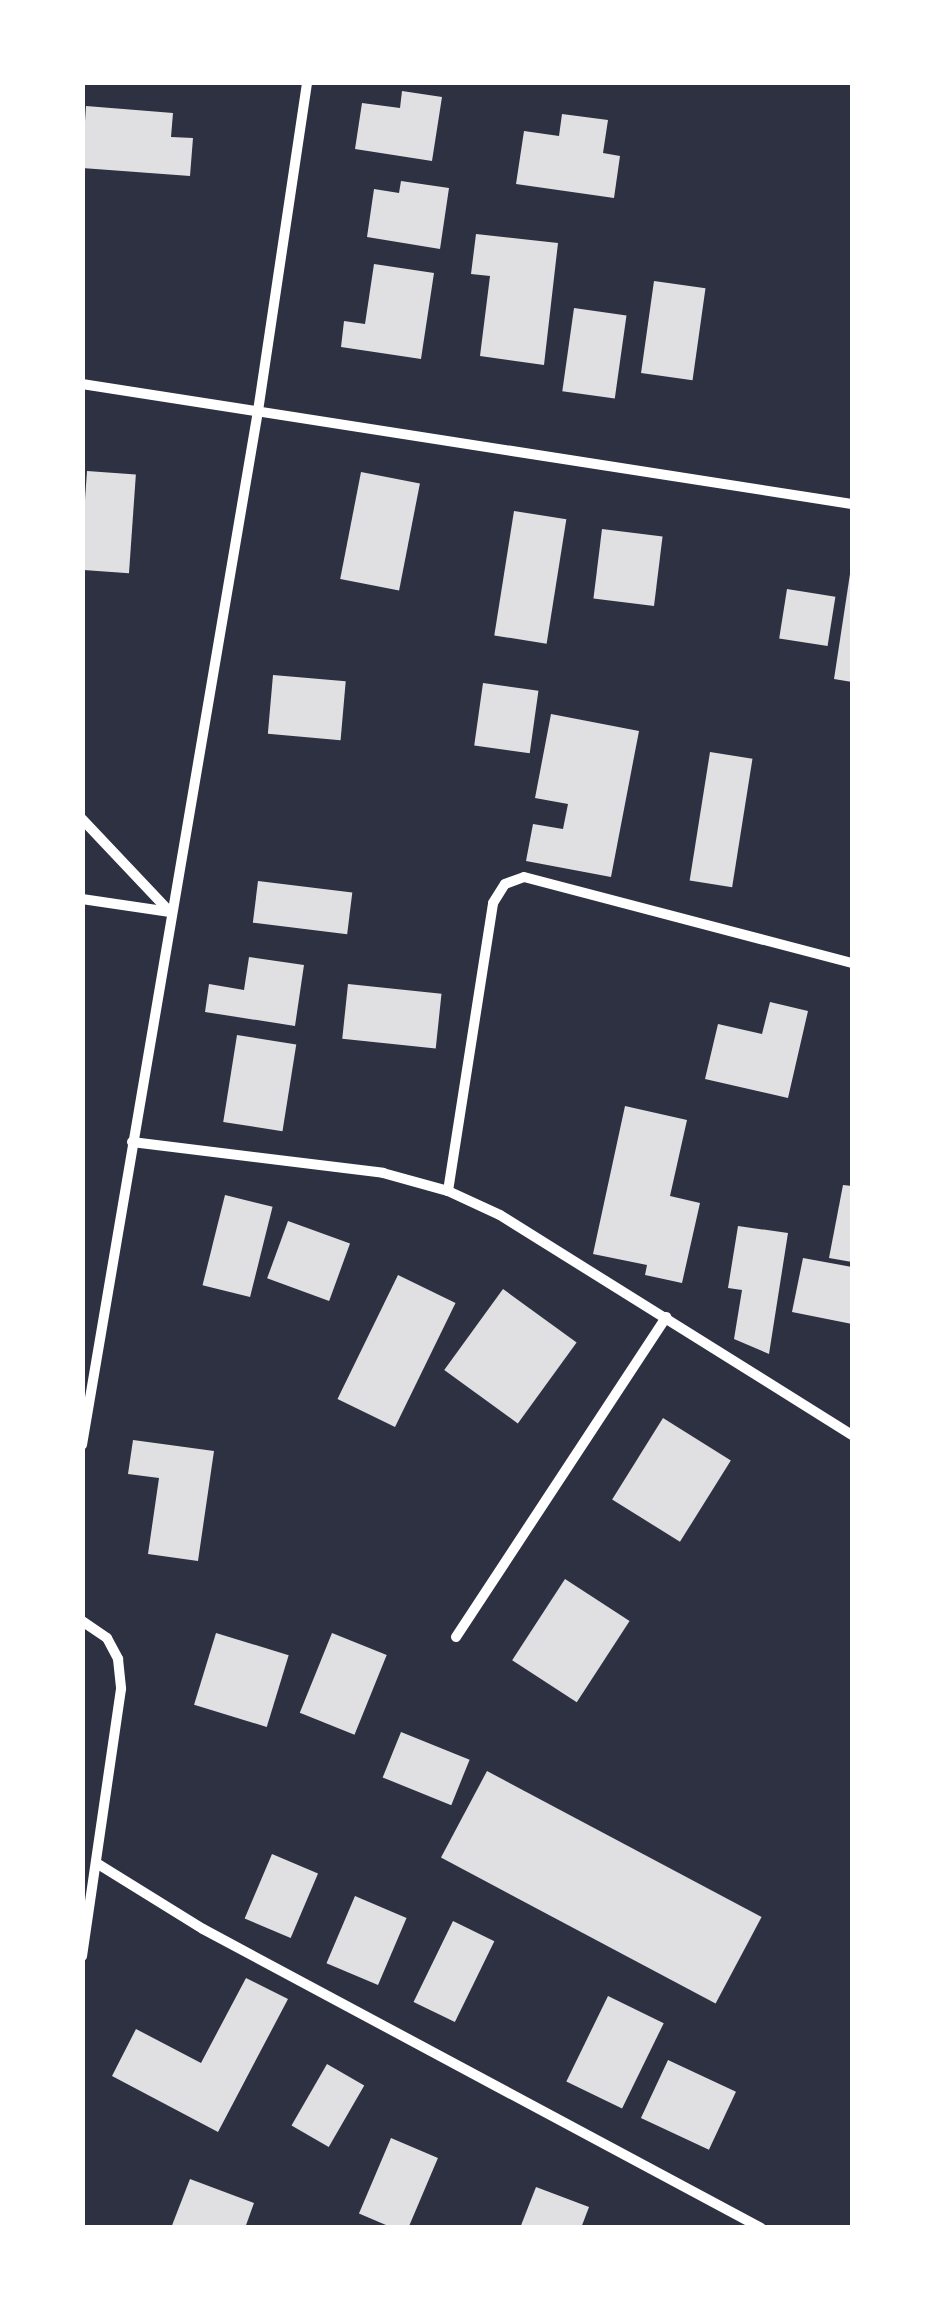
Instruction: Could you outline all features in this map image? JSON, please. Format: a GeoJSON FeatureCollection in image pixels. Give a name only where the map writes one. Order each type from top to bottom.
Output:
{"type":"FeatureCollection","features":[{"type":"Feature","properties":{"kind":"street"},"geometry":{"type":"LineString","coordinates":[[82,1445],[88,1372],[132,1142],[258,411],[307,82]]}},
{"type":"Feature","properties":{"kind":"street"},"geometry":{"type":"LineString","coordinates":[[82,384],[852,504]]}},
{"type":"Feature","properties":{"kind":"street"},"geometry":{"type":"LineString","coordinates":[[82,819],[170,912]]}},
{"type":"Feature","properties":{"kind":"street"},"geometry":{"type":"LineString","coordinates":[[448,1191],[493,903],[505,884],[524,878],[852,963]]}},
{"type":"Feature","properties":{"kind":"street"},"geometry":{"type":"LineString","coordinates":[[82,898],[170,912]]}},
{"type":"Feature","properties":{"kind":"street"},"geometry":{"type":"LineString","coordinates":[[132,1142],[383,1174],[448,1191],[500,1214],[852,1434]]}},
{"type":"Feature","properties":{"kind":"street"},"geometry":{"type":"LineString","coordinates":[[456,1637],[666,1318]]}},
{"type":"Feature","properties":{"kind":"street"},"geometry":{"type":"LineString","coordinates":[[82,1621],[107,1638],[121,1689],[82,1956]]}},
{"type":"Feature","properties":{"kind":"street"},"geometry":{"type":"LineString","coordinates":[[98,1864],[202,1928],[761,2228]]}},
{"type":"Feature","properties":{"kind":"building"},"geometry":{"type":"Polygon","coordinates":[[[402,91],[442,97],[432,161],[355,149],[362,103],[400,108],[402,91]]]}},
{"type":"Feature","properties":{"kind":"building"},"geometry":{"type":"Polygon","coordinates":[[[86,106],[173,113],[171,137],[193,138],[190,176],[82,168],[86,106]]]}},
{"type":"Feature","properties":{"kind":"building"},"geometry":{"type":"Polygon","coordinates":[[[562,114],[608,120],[603,153],[620,156],[614,198],[516,184],[524,131],[559,136],[562,114]]]}},
{"type":"Feature","properties":{"kind":"building"},"geometry":{"type":"Polygon","coordinates":[[[401,181],[449,188],[440,249],[367,237],[374,189],[399,193],[401,181]]]}},
{"type":"Feature","properties":{"kind":"building"},"geometry":{"type":"Polygon","coordinates":[[[476,234],[558,243],[544,365],[480,356],[490,276],[471,274],[476,234]]]}},
{"type":"Feature","properties":{"kind":"building"},"geometry":{"type":"Polygon","coordinates":[[[374,264],[434,273],[421,359],[341,347],[344,321],[365,324],[374,264]]]}},
{"type":"Feature","properties":{"kind":"building"},"geometry":{"type":"Polygon","coordinates":[[[654,281],[705,288],[693,380],[641,373],[654,281]]]}},
{"type":"Feature","properties":{"kind":"building"},"geometry":{"type":"Polygon","coordinates":[[[574,308],[626,315],[615,399],[562,391],[574,308]]]}},
{"type":"Feature","properties":{"kind":"building"},"geometry":{"type":"Polygon","coordinates":[[[87,471],[136,474],[129,573],[82,570],[87,471]]]}},
{"type":"Feature","properties":{"kind":"building"},"geometry":{"type":"Polygon","coordinates":[[[361,472],[420,483],[399,590],[340,579],[361,472]]]}},
{"type":"Feature","properties":{"kind":"building"},"geometry":{"type":"Polygon","coordinates":[[[514,511],[566,519],[547,644],[494,635],[514,511]]]}},
{"type":"Feature","properties":{"kind":"building"},"geometry":{"type":"Polygon","coordinates":[[[602,529],[663,536],[654,606],[593,598],[602,529]]]}},
{"type":"Feature","properties":{"kind":"building"},"geometry":{"type":"Polygon","coordinates":[[[852,574],[852,682],[834,679],[852,574]]]}},
{"type":"Feature","properties":{"kind":"building"},"geometry":{"type":"Polygon","coordinates":[[[787,589],[835,597],[828,646],[779,638],[787,589]]]}},
{"type":"Feature","properties":{"kind":"building"},"geometry":{"type":"Polygon","coordinates":[[[273,675],[346,681],[341,740],[268,734],[273,675]]]}},
{"type":"Feature","properties":{"kind":"building"},"geometry":{"type":"Polygon","coordinates":[[[483,683],[538,691],[530,753],[474,745],[483,683]]]}},
{"type":"Feature","properties":{"kind":"building"},"geometry":{"type":"Polygon","coordinates":[[[551,714],[639,731],[611,877],[526,861],[533,824],[563,829],[568,804],[535,798],[551,714]]]}},
{"type":"Feature","properties":{"kind":"building"},"geometry":{"type":"Polygon","coordinates":[[[710,752],[752,759],[732,887],[690,880],[710,752]]]}},
{"type":"Feature","properties":{"kind":"building"},"geometry":{"type":"Polygon","coordinates":[[[258,881],[352,893],[347,934],[253,923],[258,881]]]}},
{"type":"Feature","properties":{"kind":"building"},"geometry":{"type":"Polygon","coordinates":[[[249,957],[304,965],[295,1026],[205,1012],[209,984],[244,990],[249,957]]]}},
{"type":"Feature","properties":{"kind":"building"},"geometry":{"type":"Polygon","coordinates":[[[348,984],[441,994],[436,1049],[342,1039],[348,984]]]}},
{"type":"Feature","properties":{"kind":"building"},"geometry":{"type":"Polygon","coordinates":[[[770,1002],[808,1011],[788,1098],[705,1079],[718,1024],[762,1034],[770,1002]]]}},
{"type":"Feature","properties":{"kind":"building"},"geometry":{"type":"Polygon","coordinates":[[[237,1035],[296,1044],[282,1131],[223,1122],[237,1035]]]}},
{"type":"Feature","properties":{"kind":"building"},"geometry":{"type":"Polygon","coordinates":[[[625,1106],[687,1120],[670,1196],[700,1203],[682,1283],[645,1275],[647,1265],[593,1254],[625,1106]]]}},
{"type":"Feature","properties":{"kind":"building"},"geometry":{"type":"Polygon","coordinates":[[[843,1185],[852,1186],[852,1262],[829,1258],[843,1185]]]}},
{"type":"Feature","properties":{"kind":"building"},"geometry":{"type":"Polygon","coordinates":[[[225,1195],[273,1207],[250,1297],[203,1285],[225,1195]]]}},
{"type":"Feature","properties":{"kind":"building"},"geometry":{"type":"Polygon","coordinates":[[[288,1221],[350,1244],[329,1301],[267,1278],[288,1221]]]}},
{"type":"Feature","properties":{"kind":"building"},"geometry":{"type":"Polygon","coordinates":[[[738,1226],[788,1233],[769,1354],[734,1339],[742,1290],[728,1288],[738,1226]]]}},
{"type":"Feature","properties":{"kind":"building"},"geometry":{"type":"Polygon","coordinates":[[[803,1258],[852,1267],[852,1324],[792,1312],[803,1258]]]}},
{"type":"Feature","properties":{"kind":"building"},"geometry":{"type":"Polygon","coordinates":[[[398,1275],[456,1303],[395,1427],[338,1399],[398,1275]]]}},
{"type":"Feature","properties":{"kind":"building"},"geometry":{"type":"Polygon","coordinates":[[[503,1289],[577,1342],[518,1423],[444,1370],[503,1289]]]}},
{"type":"Feature","properties":{"kind":"building"},"geometry":{"type":"Polygon","coordinates":[[[663,1418],[731,1460],[680,1542],[612,1499],[663,1418]]]}},
{"type":"Feature","properties":{"kind":"building"},"geometry":{"type":"Polygon","coordinates":[[[133,1440],[214,1451],[198,1561],[148,1554],[159,1478],[128,1474],[133,1440]]]}},
{"type":"Feature","properties":{"kind":"building"},"geometry":{"type":"Polygon","coordinates":[[[565,1579],[630,1621],[577,1702],[512,1660],[565,1579]]]}},
{"type":"Feature","properties":{"kind":"building"},"geometry":{"type":"Polygon","coordinates":[[[216,1633],[289,1655],[267,1727],[194,1705],[216,1633]]]}},
{"type":"Feature","properties":{"kind":"building"},"geometry":{"type":"Polygon","coordinates":[[[332,1633],[387,1655],[354,1735],[300,1713],[332,1633]]]}},
{"type":"Feature","properties":{"kind":"building"},"geometry":{"type":"Polygon","coordinates":[[[401,1732],[470,1760],[451,1805],[383,1777],[401,1732]]]}},
{"type":"Feature","properties":{"kind":"building"},"geometry":{"type":"Polygon","coordinates":[[[487,1771],[762,1917],[716,2004],[441,1858],[487,1771]]]}},
{"type":"Feature","properties":{"kind":"building"},"geometry":{"type":"Polygon","coordinates":[[[272,1854],[318,1874],[291,1938],[245,1918],[272,1854]]]}},
{"type":"Feature","properties":{"kind":"building"},"geometry":{"type":"Polygon","coordinates":[[[355,1896],[407,1918],[378,1985],[326,1963],[355,1896]]]}},
{"type":"Feature","properties":{"kind":"building"},"geometry":{"type":"Polygon","coordinates":[[[453,1921],[494,1941],[455,2022],[414,2002],[453,1921]]]}},
{"type":"Feature","properties":{"kind":"building"},"geometry":{"type":"Polygon","coordinates":[[[246,1978],[288,1999],[218,2132],[112,2076],[136,2029],[201,2063],[246,1978]]]}},
{"type":"Feature","properties":{"kind":"building"},"geometry":{"type":"Polygon","coordinates":[[[608,1996],[664,2023],[622,2109],[566,2081],[608,1996]]]}},
{"type":"Feature","properties":{"kind":"building"},"geometry":{"type":"Polygon","coordinates":[[[668,2060],[736,2092],[709,2150],[641,2118],[668,2060]]]}},
{"type":"Feature","properties":{"kind":"building"},"geometry":{"type":"Polygon","coordinates":[[[327,2064],[364,2086],[329,2147],[292,2125],[327,2064]]]}},
{"type":"Feature","properties":{"kind":"building"},"geometry":{"type":"Polygon","coordinates":[[[391,2138],[438,2158],[408,2228],[393,2228],[359,2213],[391,2138]]]}},
{"type":"Feature","properties":{"kind":"building"},"geometry":{"type":"Polygon","coordinates":[[[190,2179],[254,2203],[245,2228],[171,2228],[190,2179]]]}},
{"type":"Feature","properties":{"kind":"building"},"geometry":{"type":"Polygon","coordinates":[[[536,2187],[589,2207],[581,2228],[520,2228],[536,2187]]]}}]}
